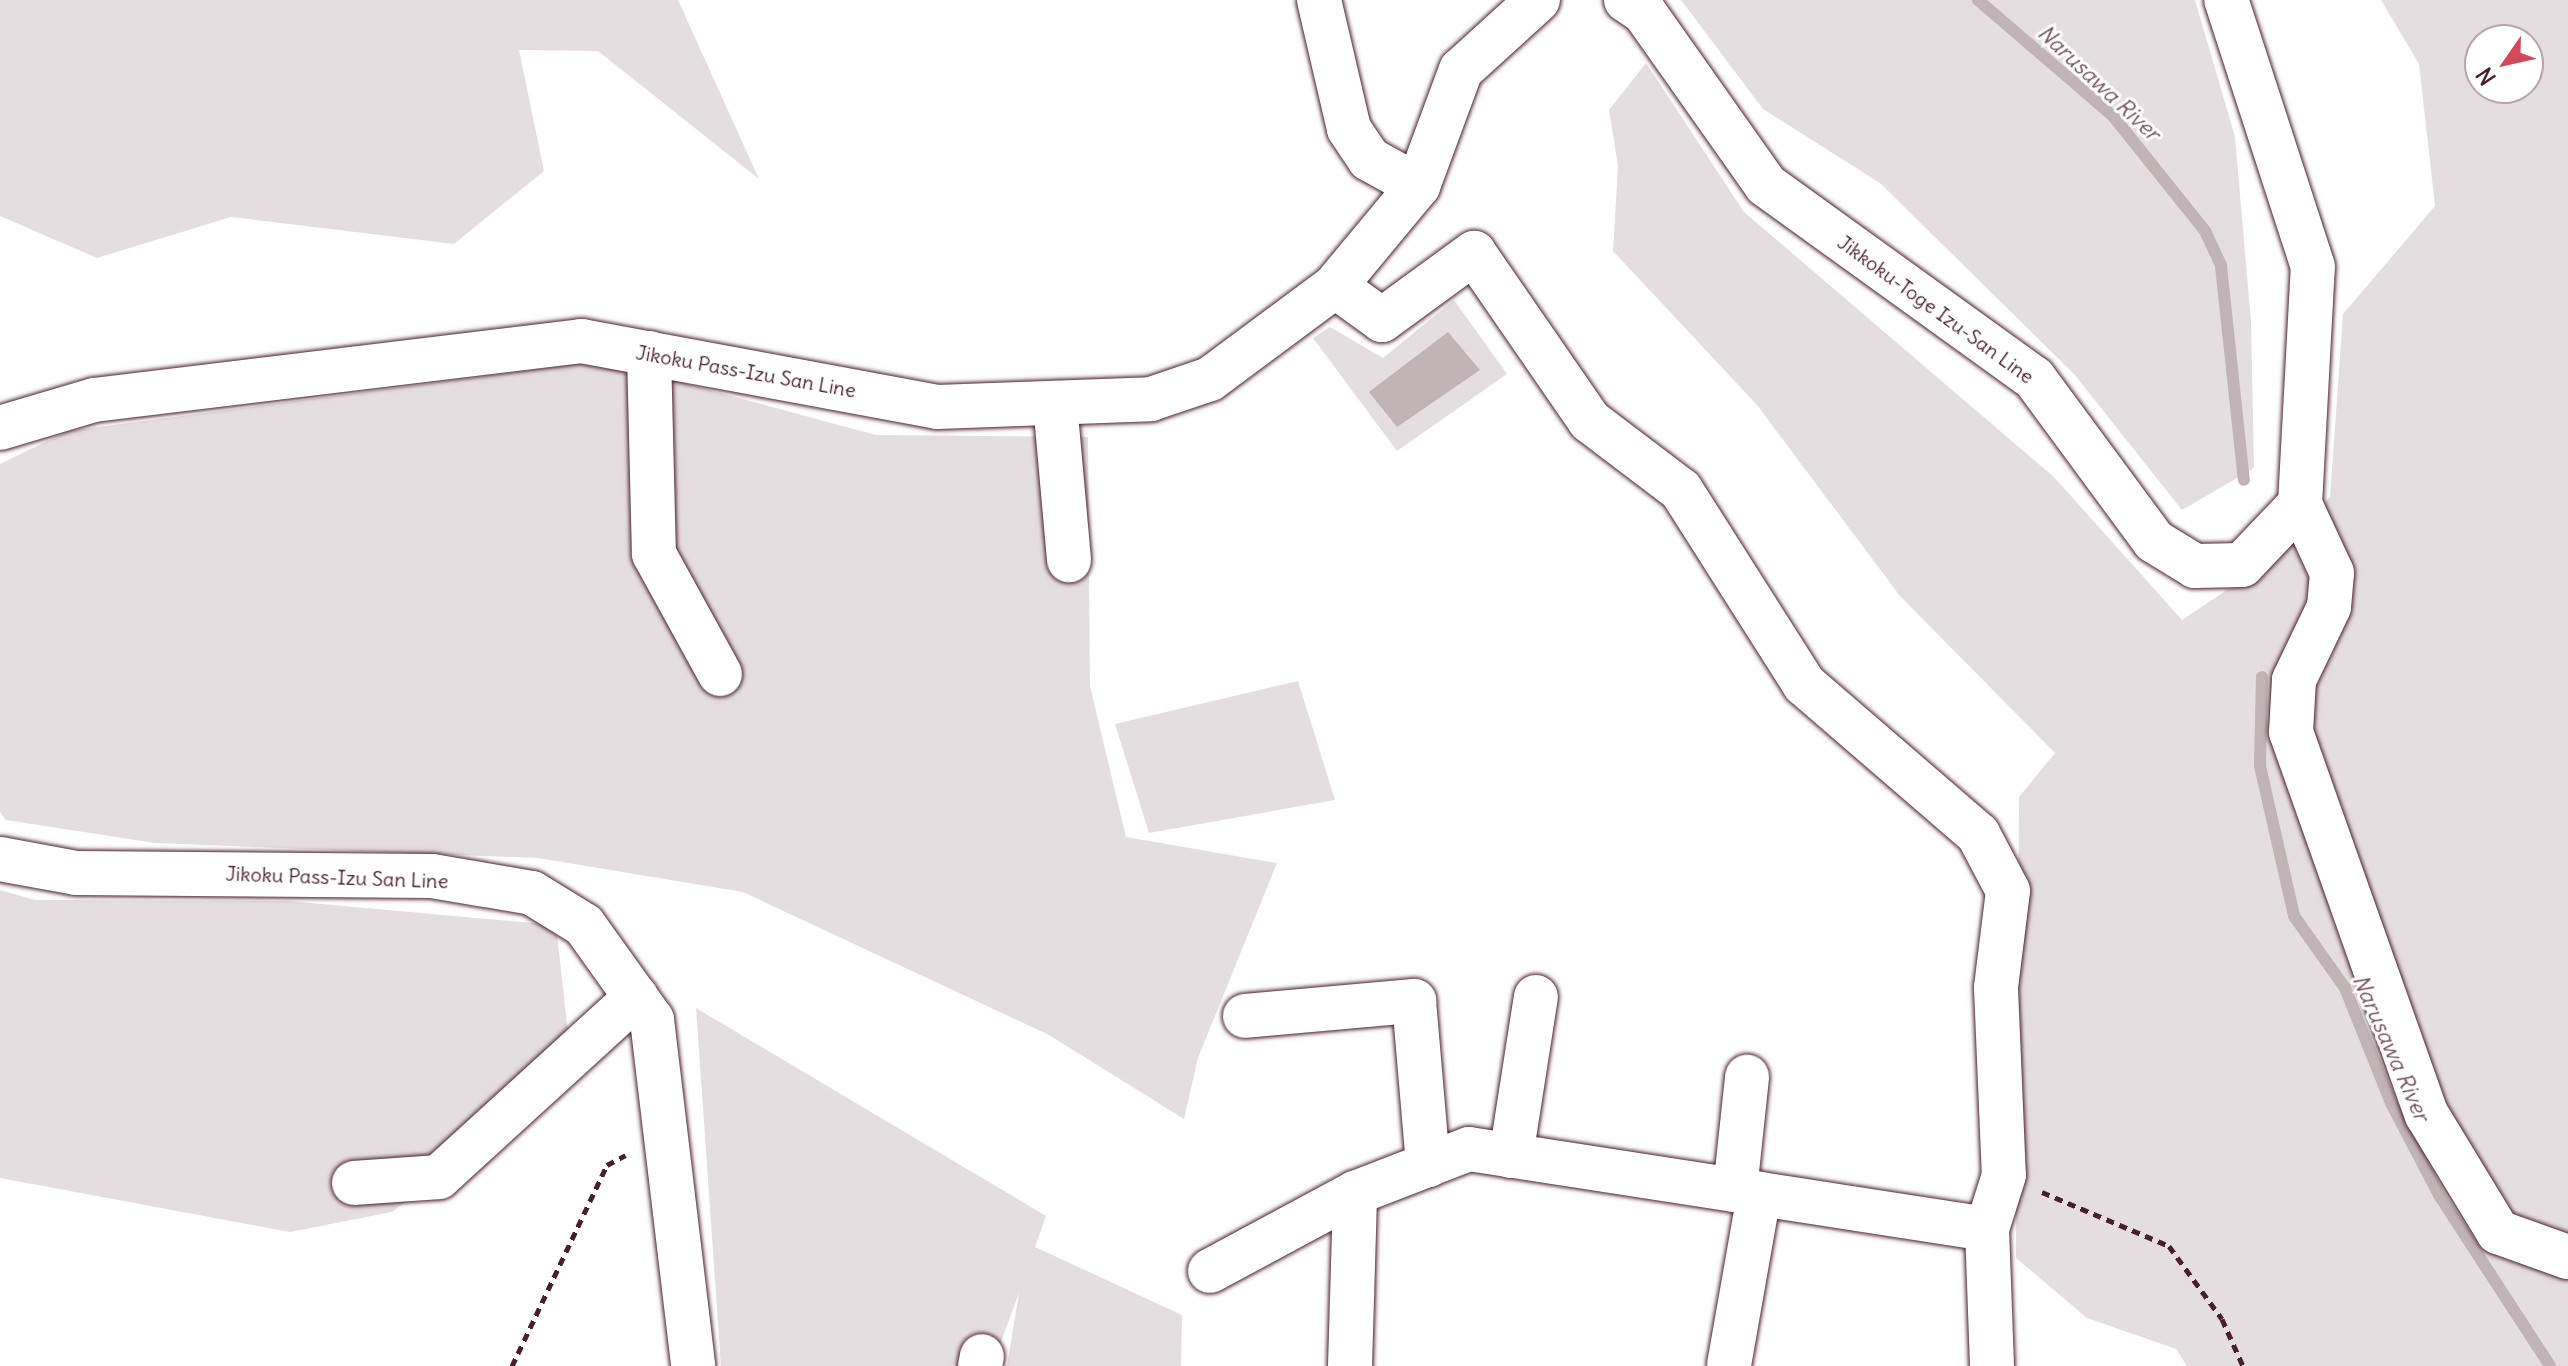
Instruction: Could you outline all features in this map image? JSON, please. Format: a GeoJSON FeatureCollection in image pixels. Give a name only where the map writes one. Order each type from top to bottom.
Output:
{"type":"FeatureCollection","features":[{"type":"Feature","properties":{"kind":"main road"},"geometry":{"type":"LineString","coordinates":[[1319,0],[1349,129],[1369,159],[1418,186],[1461,70],[1538,0]]}},
{"type":"Feature","properties":{"kind":"main road","name":"Jikkoku-Toge Izu-San Line"},"geometry":{"type":"LineString","coordinates":[[1626,0],[1644,12],[1766,185],[2034,378],[2154,541],[2195,566],[2242,565],[2300,504]]}},
{"type":"Feature","properties":{"kind":"main road"},"geometry":{"type":"LineString","coordinates":[[2226,0],[2313,267],[2300,504],[2332,573],[2329,607],[2294,680],[2291,732],[2427,1115],[2498,1232],[2568,1257]]}},
{"type":"Feature","properties":{"kind":"main road","name":"Jikoku Pass-Izu San Line"},"geometry":{"type":"LineString","coordinates":[[0,428],[94,400],[581,341],[937,407],[1151,399],[1210,379],[1335,286],[1418,186]]}},
{"type":"Feature","properties":{"kind":"main road"},"geometry":{"type":"LineString","coordinates":[[1335,286],[1382,320],[1474,253],[1590,421],[1681,490],[1804,684],[1978,834],[2008,891],[1996,988],[2004,1175],[1987,1229],[1992,1366]]}},
{"type":"Feature","properties":{"kind":"main road"},"geometry":{"type":"LineString","coordinates":[[649,353],[654,554],[720,674]]}},
{"type":"Feature","properties":{"kind":"main road"},"geometry":{"type":"LineString","coordinates":[[1055,403],[1069,560]]}},
{"type":"Feature","properties":{"kind":"main road","name":"Jikoku Pass-Izu San Line"},"geometry":{"type":"LineString","coordinates":[[0,859],[76,873],[432,876],[532,893],[584,925],[652,1020],[693,1366]]}},
{"type":"Feature","properties":{"kind":"main road"},"geometry":{"type":"LineString","coordinates":[[354,1183],[439,1177],[636,997]]}},
{"type":"Feature","properties":{"kind":"main road"},"geometry":{"type":"LineString","coordinates":[[1511,1156],[1536,997]]}},
{"type":"Feature","properties":{"kind":"main road"},"geometry":{"type":"LineString","coordinates":[[1245,1016],[1414,1001],[1428,1165]]}},
{"type":"Feature","properties":{"kind":"main road"},"geometry":{"type":"LineString","coordinates":[[1729,1365],[1747,1192],[1747,1077]]}},
{"type":"Feature","properties":{"kind":"main road"},"geometry":{"type":"LineString","coordinates":[[1210,1271],[1355,1193],[1469,1149],[1987,1229]]}},
{"type":"Feature","properties":{"kind":"main road"},"geometry":{"type":"LineString","coordinates":[[1350,1366],[1355,1193]]}},
{"type":"Feature","properties":{"kind":"path"},"geometry":{"type":"LineString","coordinates":[[512,1366],[607,1165],[666,1135]]}},
{"type":"Feature","properties":{"kind":"path"},"geometry":{"type":"LineString","coordinates":[[2004,1175],[2169,1246],[2222,1319],[2243,1366]]}},
{"type":"Feature","properties":{"kind":"shaded area"},"geometry":{"type":"Polygon","coordinates":[[[0,0],[678,0],[759,179],[598,51],[519,50],[544,171],[454,244],[231,217],[97,258],[0,216],[0,0]]]}},
{"type":"Feature","properties":{"kind":"shaded area"},"geometry":{"type":"Polygon","coordinates":[[[1681,0],[2195,0],[2235,137],[2251,321],[2254,468],[2182,510],[2074,374],[1880,183],[1763,109],[1681,0]]]}},
{"type":"Feature","properties":{"kind":"shaded area"},"geometry":{"type":"Polygon","coordinates":[[[2381,0],[2568,0],[2568,1366],[2187,1366],[2176,1349],[2087,1318],[2016,1258],[2019,797],[2055,753],[1900,596],[1757,405],[1613,251],[1618,166],[1609,110],[1646,63],[1744,212],[2054,477],[2182,620],[2261,567],[2330,497],[2343,314],[2435,206],[2419,64],[2381,0]]]}},
{"type":"Feature","properties":{"kind":"shaded area"},"geometry":{"type":"Polygon","coordinates":[[[1454,300],[1507,374],[1397,451],[1313,338],[1330,327],[1383,358],[1454,300]]]}},
{"type":"Feature","properties":{"kind":"shaded area"},"geometry":{"type":"Polygon","coordinates":[[[1448,332],[1480,370],[1397,427],[1369,392],[1448,332]]]}},
{"type":"Feature","properties":{"kind":"shaded area"},"geometry":{"type":"Polygon","coordinates":[[[601,361],[876,435],[1088,437],[1090,686],[1126,837],[1277,863],[1198,1058],[1184,1119],[1049,1035],[743,892],[538,858],[155,843],[6,820],[0,812],[0,464],[68,431],[601,361]]]}},
{"type":"Feature","properties":{"kind":"shaded area"},"geometry":{"type":"Polygon","coordinates":[[[1298,681],[1335,800],[1149,833],[1115,724],[1298,681]]]}},
{"type":"Feature","properties":{"kind":"shaded area"},"geometry":{"type":"Polygon","coordinates":[[[0,890],[35,900],[288,901],[556,925],[568,1033],[487,1141],[392,1212],[290,1232],[0,1178],[0,890]]]}},
{"type":"Feature","properties":{"kind":"shaded area"},"geometry":{"type":"Polygon","coordinates":[[[696,1008],[1046,1216],[1035,1247],[1182,1315],[1181,1366],[1007,1366],[1019,1293],[992,1366],[721,1366],[696,1008]]]}},
{"type":"Feature","properties":{"kind":"waterway","name":"Narusawa River"},"geometry":{"type":"LineString","coordinates":[[1978,0],[2113,116],[2205,231],[2221,266],[2244,480]]}},
{"type":"Feature","properties":{"kind":"waterway","name":"Narusawa River"},"geometry":{"type":"LineString","coordinates":[[2262,677],[2260,766],[2294,916],[2345,988],[2391,1103],[2439,1195],[2550,1366]]}}]}
